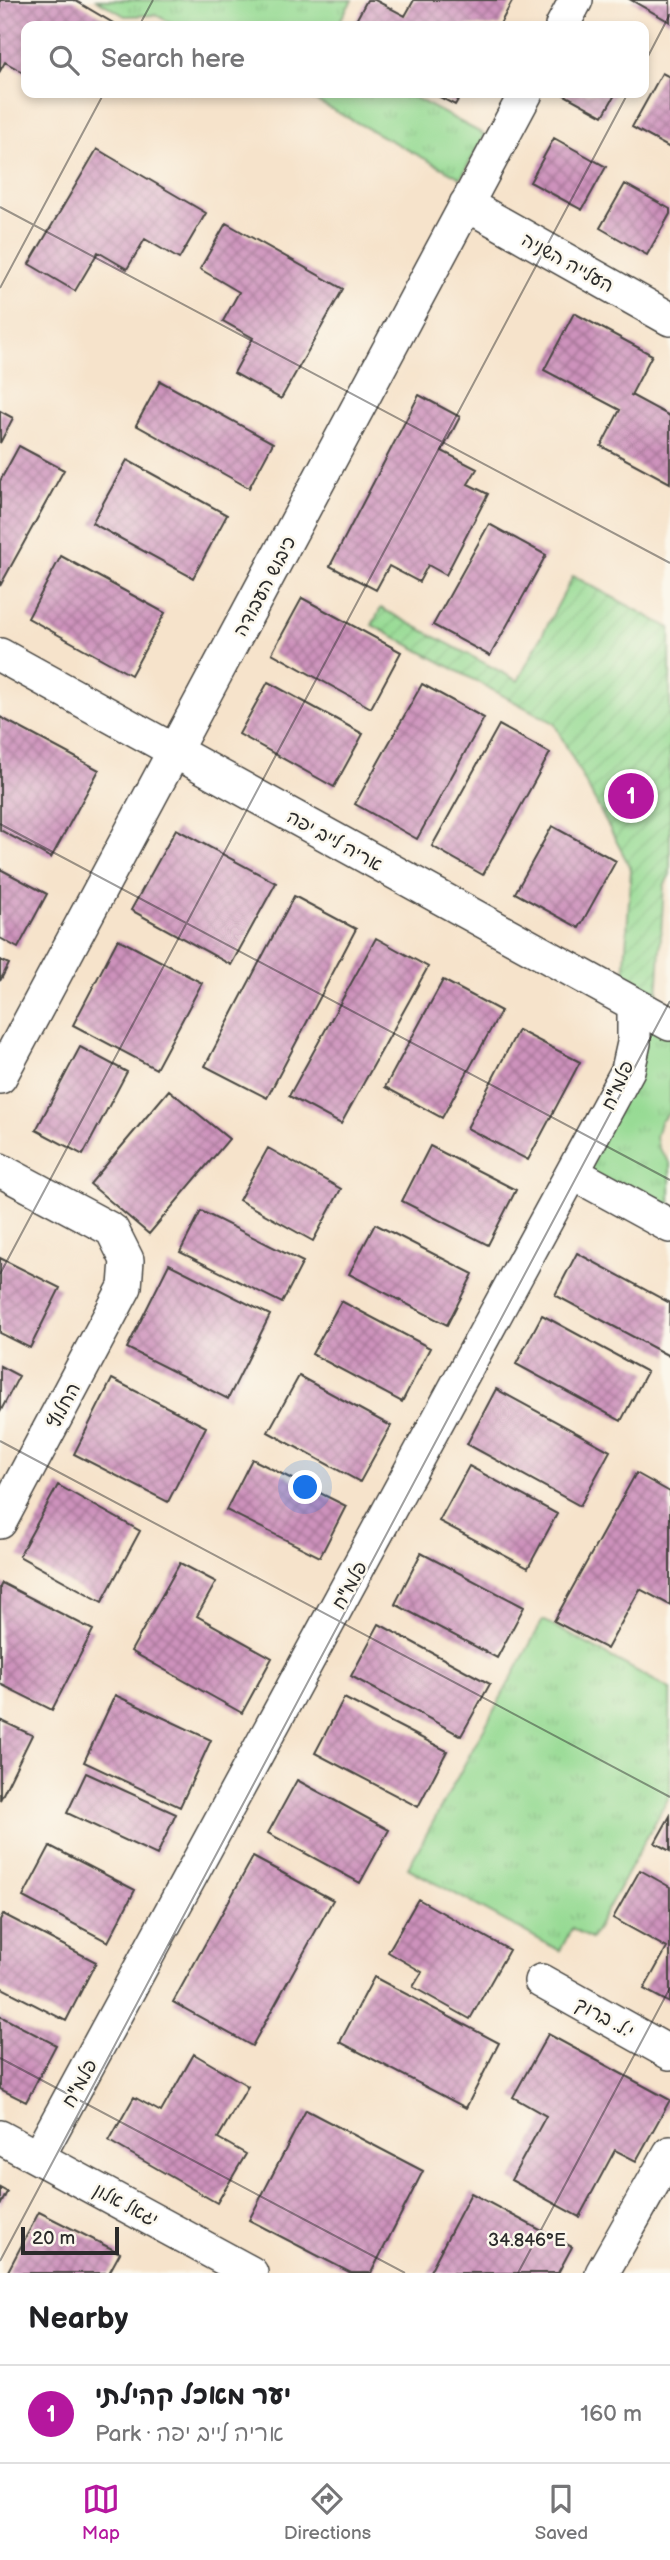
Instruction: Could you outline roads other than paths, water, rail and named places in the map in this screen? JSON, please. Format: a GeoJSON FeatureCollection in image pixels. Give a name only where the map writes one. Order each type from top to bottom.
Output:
{"type":"FeatureCollection","features":[{"type":"Feature","properties":{"kind":"street"},"geometry":{"type":"LineString","coordinates":[[565,21],[576,0]]}},
{"type":"Feature","properties":{"kind":"street","name":"כיבוש העבודה"},"geometry":{"type":"LineString","coordinates":[[0,1077],[523,98]]}},
{"type":"Feature","properties":{"kind":"street","name":"העלייה השניה"},"geometry":{"type":"LineString","coordinates":[[466,204],[670,319]]}},
{"type":"Feature","properties":{"kind":"street","name":"אריה לייב יפה"},"geometry":{"type":"LineString","coordinates":[[0,655],[670,1024]]}},
{"type":"Feature","properties":{"kind":"street","name":"פלמ\"ח"},"geometry":{"type":"LineString","coordinates":[[38,2157],[628,1070],[634,1043],[634,1004]]}},
{"type":"Feature","properties":{"kind":"street","name":"החלוץ"},"geometry":{"type":"LineString","coordinates":[[0,1170],[112,1230],[127,1260],[125,1287],[0,1522]]}},
{"type":"Feature","properties":{"kind":"street"},"geometry":{"type":"LineString","coordinates":[[573,1174],[670,1226]]}},
{"type":"Feature","properties":{"kind":"street","name":"י.ל. ברוך"},"geometry":{"type":"LineString","coordinates":[[541,1981],[670,2053]]}},
{"type":"Feature","properties":{"kind":"street","name":"יגאל אלון"},"geometry":{"type":"LineString","coordinates":[[0,2137],[251,2273]]}},
{"type":"Feature","properties":{"kind":"street"},"geometry":{"type":"LineString","coordinates":[[601,2273],[670,2152]]}},
{"type":"Feature","properties":{"kind":"place","name":"יער מאכל קהילתי"},"geometry":{"type":"Point","coordinates":[631,796]}}]}
